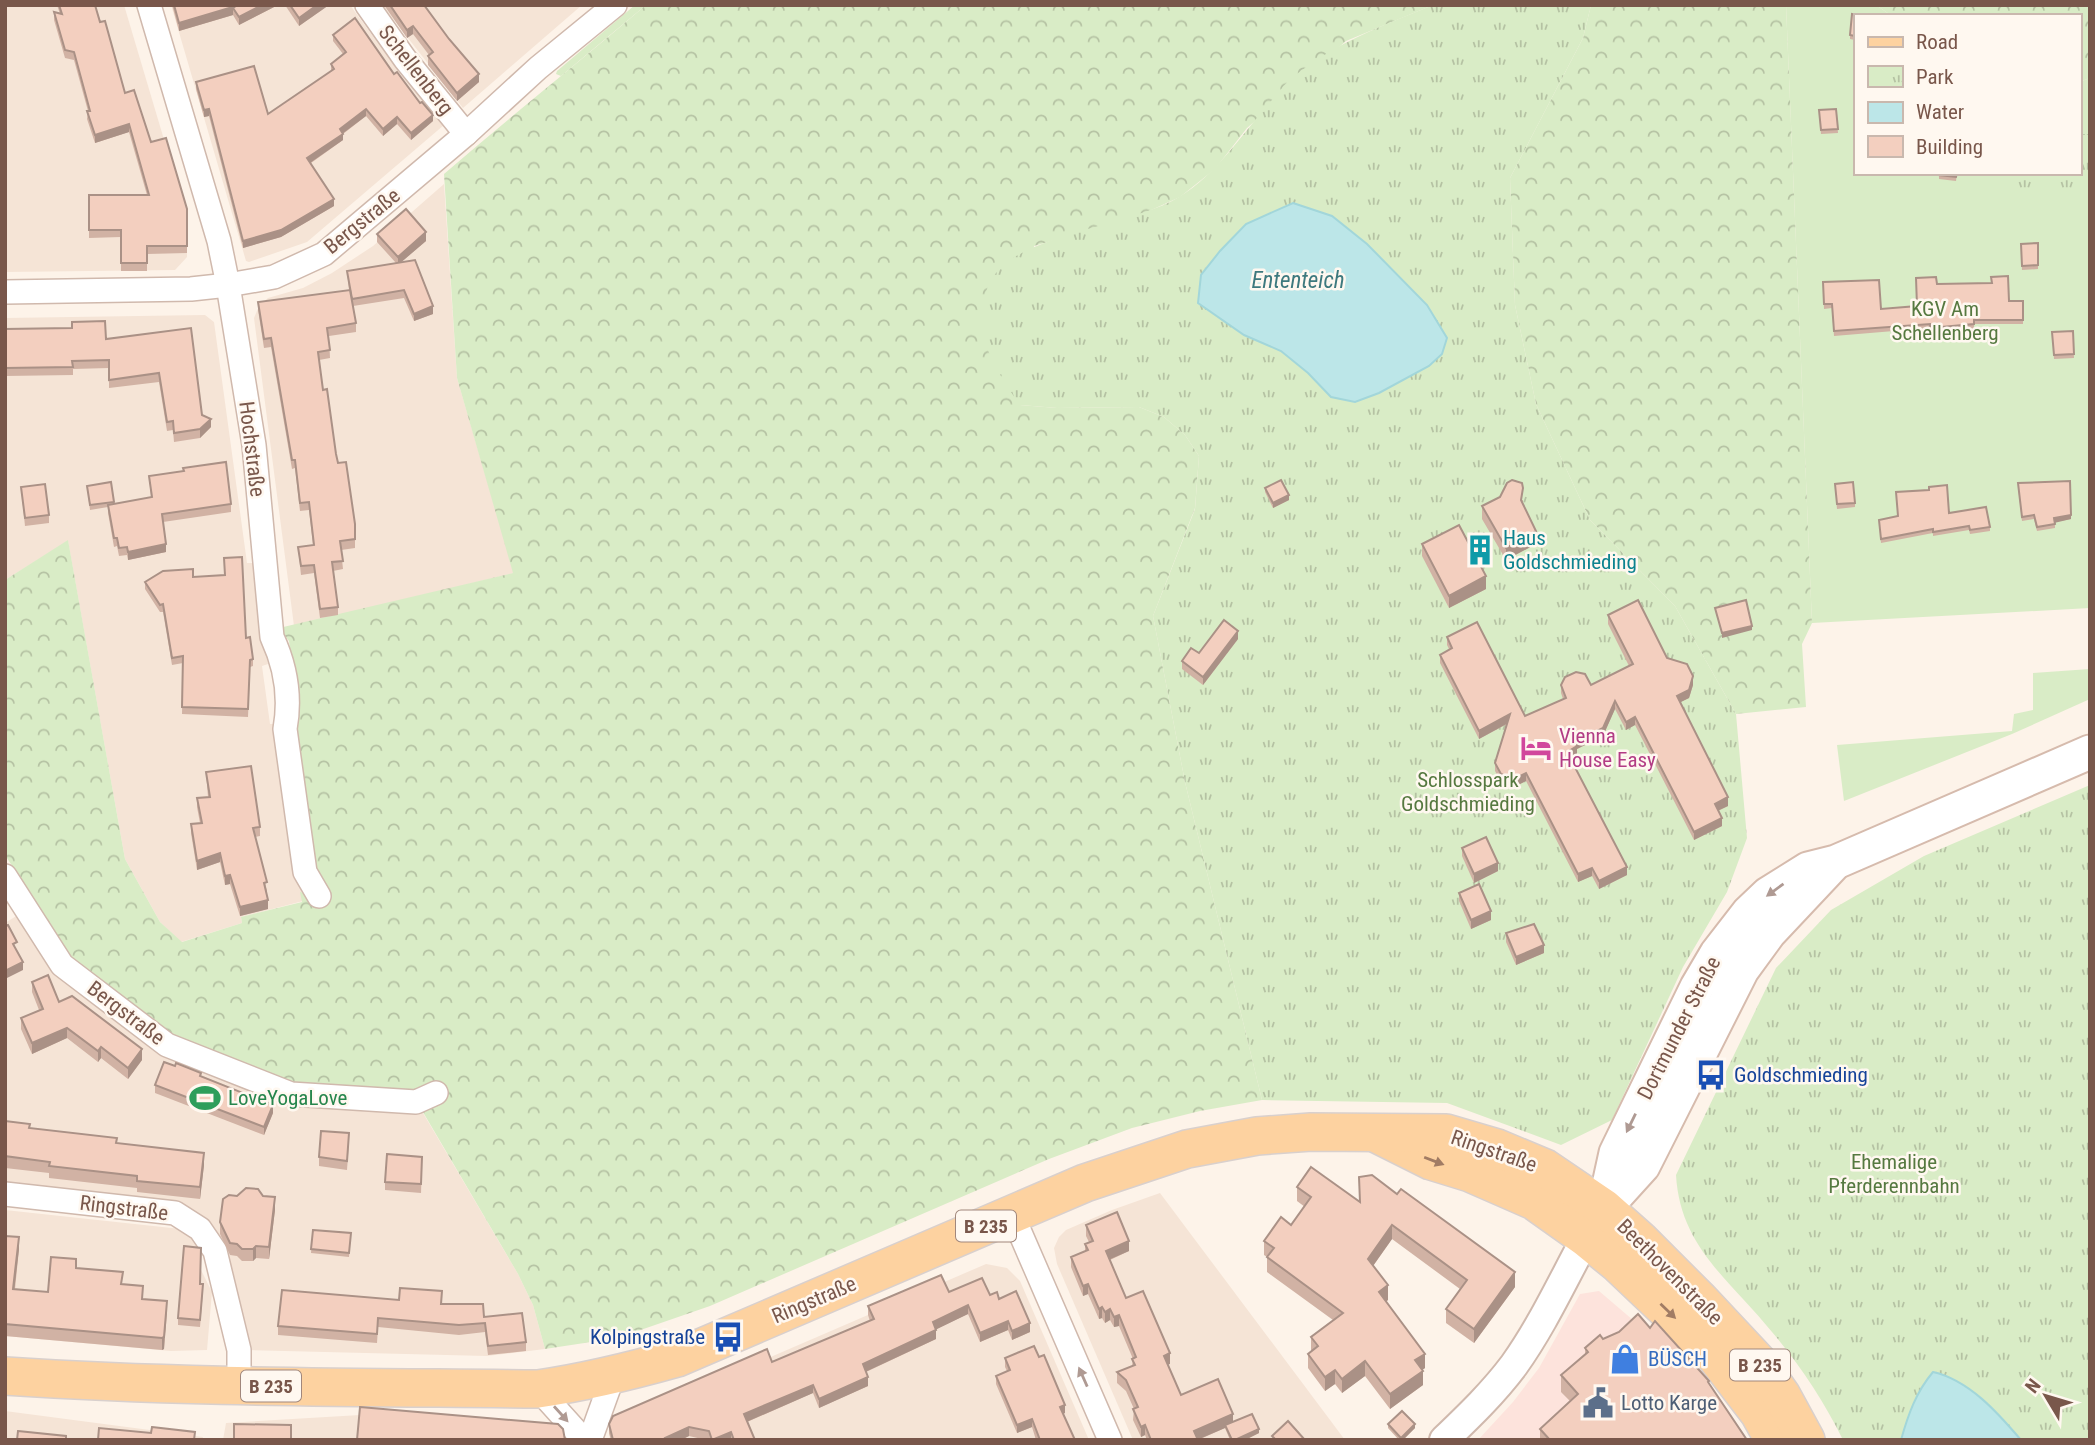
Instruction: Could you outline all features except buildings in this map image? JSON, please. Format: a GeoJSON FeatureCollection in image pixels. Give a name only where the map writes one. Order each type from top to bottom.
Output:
{"type":"FeatureCollection","features":[{"type":"Feature","properties":{"kind":"main road","name":"Dortmunder Straße"},"geometry":{"type":"LineString","coordinates":[[1595,1223],[1616,1153],[1697,987],[1717,953],[1748,913],[1768,894],[1808,869],[1836,862],[2090,752]]}},
{"type":"Feature","properties":{"kind":"main road","name":"Ringstraße"},"geometry":{"type":"LineString","coordinates":[[5,1376],[111,1383],[239,1386],[538,1388],[613,1376],[690,1352],[1085,1182],[1187,1149],[1257,1136],[1311,1132],[1446,1133],[1497,1148],[1545,1168],[1595,1223]]}},
{"type":"Feature","properties":{"kind":"main road","name":"Beethovenstraße"},"geometry":{"type":"LineString","coordinates":[[1595,1223],[1618,1264],[1716,1357],[1759,1413],[1774,1440]]}},
{"type":"Feature","properties":{"kind":"main road","name":"Beethovenstraße"},"geometry":{"type":"LineString","coordinates":[[1595,1223],[1640,1240],[1700,1300],[1759,1363],[1807,1440]]}},
{"type":"Feature","properties":{"kind":"street","name":"Hochstraße"},"geometry":{"type":"LineString","coordinates":[[149,5],[219,241],[228,285],[254,445],[272,637],[283,661],[289,707],[285,729],[305,872],[319,896]]}},
{"type":"Feature","properties":{"kind":"street","name":"Schellenberg"},"geometry":{"type":"LineString","coordinates":[[366,5],[405,59],[466,134]]}},
{"type":"Feature","properties":{"kind":"street","name":"Bergstraße"},"geometry":{"type":"LineString","coordinates":[[5,292],[191,289],[228,285],[274,277],[324,254],[466,134],[538,68],[615,5]]}},
{"type":"Feature","properties":{"kind":"street","name":"Bergstraße"},"geometry":{"type":"LineString","coordinates":[[9,889],[62,965],[167,1045],[291,1094],[416,1102],[436,1093]]}},
{"type":"Feature","properties":{"kind":"street","name":"Ringstraße"},"geometry":{"type":"LineString","coordinates":[[5,1194],[175,1213],[200,1229],[215,1251],[239,1350],[239,1386]]}},
{"type":"Feature","properties":{"kind":"street"},"geometry":{"type":"LineString","coordinates":[[1012,1214],[1110,1440]]}},
{"type":"Feature","properties":{"kind":"street","name":"Dortmunder Straße"},"geometry":{"type":"LineString","coordinates":[[1444,1440],[1480,1405],[1515,1363],[1595,1223]]}},
{"type":"Feature","properties":{"kind":"street"},"geometry":{"type":"LineString","coordinates":[[590,1440],[613,1376]]}},
{"type":"Feature","properties":{"kind":"street"},"geometry":{"type":"LineString","coordinates":[[538,1388],[584,1440]]}},
{"type":"Feature","properties":{"kind":"shaded area"},"geometry":{"type":"Polygon","coordinates":[[[5,5],[124,5],[187,217],[187,257],[175,270],[5,272],[5,5]]]}},
{"type":"Feature","properties":{"kind":"shaded area"},"geometry":{"type":"Polygon","coordinates":[[[171,5],[350,5],[400,73],[444,125],[307,242],[246,261],[171,5]]]}},
{"type":"Feature","properties":{"kind":"shaded area"},"geometry":{"type":"Polygon","coordinates":[[[382,5],[582,5],[463,108],[382,5]]]}},
{"type":"Feature","properties":{"kind":"shaded area"},"geometry":{"type":"Polygon","coordinates":[[[444,184],[457,378],[514,573],[294,626],[254,318],[259,306],[268,298],[303,288],[373,246],[444,184]]]}},
{"type":"Feature","properties":{"kind":"shaded area"},"geometry":{"type":"Polygon","coordinates":[[[205,315],[214,322],[247,563],[254,563],[268,664],[262,666],[270,724],[276,724],[303,901],[241,917],[242,923],[181,942],[160,922],[125,859],[68,541],[5,580],[5,318],[205,315]]]}},
{"type":"Feature","properties":{"kind":"shaded area"},"geometry":{"type":"Polygon","coordinates":[[[18,915],[54,973],[289,1105],[423,1113],[518,1274],[533,1305],[545,1349],[487,1356],[248,1350],[199,1215],[181,1206],[5,1187],[5,923],[18,915]]]}},
{"type":"Feature","properties":{"kind":"shaded area"},"geometry":{"type":"Polygon","coordinates":[[[1160,1193],[1345,1440],[1133,1440],[1057,1264],[1054,1248],[1066,1230],[1160,1193]]]}},
{"type":"Feature","properties":{"kind":"shaded area"},"geometry":{"type":"Polygon","coordinates":[[[5,1210],[181,1229],[186,1226],[201,1249],[201,1270],[212,1292],[207,1350],[171,1351],[5,1336],[5,1210]]]}},
{"type":"Feature","properties":{"kind":"shaded area"},"geometry":{"type":"Polygon","coordinates":[[[986,1264],[1007,1268],[1020,1281],[1089,1440],[610,1440],[609,1433],[613,1425],[986,1264]]]}},
{"type":"Feature","properties":{"kind":"shaded area"},"geometry":{"type":"Polygon","coordinates":[[[1599,1291],[1654,1338],[1740,1440],[1478,1440],[1513,1402],[1539,1368],[1580,1294],[1599,1291]]]}},
{"type":"Feature","properties":{"kind":"shaded area"},"geometry":{"type":"Polygon","coordinates":[[[5,1411],[203,1437],[202,1440],[5,1440],[5,1411]]]}},
{"type":"Feature","properties":{"kind":"shaded area"},"geometry":{"type":"Polygon","coordinates":[[[360,1415],[563,1440],[223,1440],[226,1423],[360,1415]]]}},
{"type":"Feature","properties":{"kind":"green space"},"geometry":{"type":"Polygon","coordinates":[[[635,5],[646,5],[561,76],[556,74],[557,71],[635,5]]]}},
{"type":"Feature","properties":{"kind":"green space"},"geometry":{"type":"Polygon","coordinates":[[[646,5],[1433,5],[1346,41],[1247,128],[1215,169],[1180,197],[1138,216],[1034,246],[1020,405],[1057,408],[1139,407],[1164,417],[1185,435],[1199,456],[1195,508],[1153,616],[1185,782],[1262,1100],[1200,1111],[1132,1128],[1049,1159],[710,1306],[629,1334],[545,1349],[533,1305],[518,1274],[410,1090],[294,1083],[173,1035],[71,957],[5,855],[5,580],[68,540],[125,859],[160,922],[182,942],[242,923],[241,917],[302,902],[300,892],[313,895],[315,882],[293,723],[299,715],[289,641],[279,628],[513,573],[457,378],[444,174],[646,5]]]}},
{"type":"Feature","properties":{"kind":"green space","name":"Schlosspark Goldschmieding"},"geometry":{"type":"Polygon","coordinates":[[[1433,5],[1591,5],[1583,38],[1510,178],[1515,305],[1536,404],[1590,520],[1675,606],[1736,714],[1747,838],[1727,892],[1683,967],[1612,1120],[1561,1145],[1447,1103],[1262,1100],[1185,782],[1153,616],[1195,509],[1199,456],[1185,435],[1164,417],[1139,407],[1057,408],[1020,405],[993,361],[982,329],[984,296],[992,279],[1005,264],[1025,251],[1050,241],[1133,216],[1179,197],[1193,188],[1217,165],[1286,83],[1308,66],[1360,36],[1433,5]]]}},
{"type":"Feature","properties":{"kind":"green space"},"geometry":{"type":"Polygon","coordinates":[[[1591,5],[1786,5],[1812,623],[1802,644],[1806,707],[1736,714],[1675,606],[1590,520],[1536,404],[1515,305],[1510,178],[1583,38],[1591,5]]]}},
{"type":"Feature","properties":{"kind":"green space","name":"KGV Am Schellenberg"},"geometry":{"type":"Polygon","coordinates":[[[1786,5],[1876,5],[1889,14],[1854,14],[1854,175],[2081,175],[2081,81],[2090,78],[2090,608],[1812,623],[1786,5]]]}},
{"type":"Feature","properties":{"kind":"green space"},"geometry":{"type":"Polygon","coordinates":[[[1876,5],[2090,5],[2090,78],[2081,81],[2081,14],[1889,14],[1876,5]]]}},
{"type":"Feature","properties":{"kind":"green space"},"geometry":{"type":"Polygon","coordinates":[[[2081,134],[2090,134],[2090,195],[2013,195],[2014,175],[2081,175],[2081,134]]]}},
{"type":"Feature","properties":{"kind":"green space"},"geometry":{"type":"Polygon","coordinates":[[[2090,669],[2090,699],[2012,734],[1844,801],[1837,745],[2012,731],[2014,714],[2033,710],[2033,673],[2090,669]]]}},
{"type":"Feature","properties":{"kind":"green space","name":"Ehemalige Pferderennbahn"},"geometry":{"type":"Polygon","coordinates":[[[2090,785],[2090,1440],[1843,1440],[1820,1397],[1792,1357],[1697,1243],[1687,1223],[1676,1175],[1776,968],[1831,910],[1924,856],[2090,785]]]}},
{"type":"Feature","properties":{"kind":"water","name":"Ententeich"},"geometry":{"type":"Polygon","coordinates":[[[1293,203],[1332,216],[1367,244],[1427,305],[1447,338],[1442,354],[1429,366],[1379,393],[1355,402],[1331,397],[1281,351],[1244,335],[1198,303],[1201,275],[1220,251],[1246,224],[1293,203]]]}},
{"type":"Feature","properties":{"kind":"water"},"geometry":{"type":"Polygon","coordinates":[[[1933,1372],[1971,1390],[1993,1409],[2021,1440],[1901,1440],[1913,1404],[1933,1372]]]}},
{"type":"Feature","properties":{"kind":"place","name":"Haus Goldschmieding"},"geometry":{"type":"Point","coordinates":[1480,550]}},
{"type":"Feature","properties":{"kind":"place","name":"Vienna House Easy"},"geometry":{"type":"Point","coordinates":[1536,748]}},
{"type":"Feature","properties":{"kind":"place","name":"Goldschmieding"},"geometry":{"type":"Point","coordinates":[1711,1075]}},
{"type":"Feature","properties":{"kind":"place","name":"LoveYogaLove"},"geometry":{"type":"Point","coordinates":[205,1098]}},
{"type":"Feature","properties":{"kind":"place","name":"Kolpingstraße"},"geometry":{"type":"Point","coordinates":[728,1337]}},
{"type":"Feature","properties":{"kind":"place","name":"BÜSCH"},"geometry":{"type":"Point","coordinates":[1625,1359]}},
{"type":"Feature","properties":{"kind":"place","name":"Lotto Karge"},"geometry":{"type":"Point","coordinates":[1598,1403]}}]}
